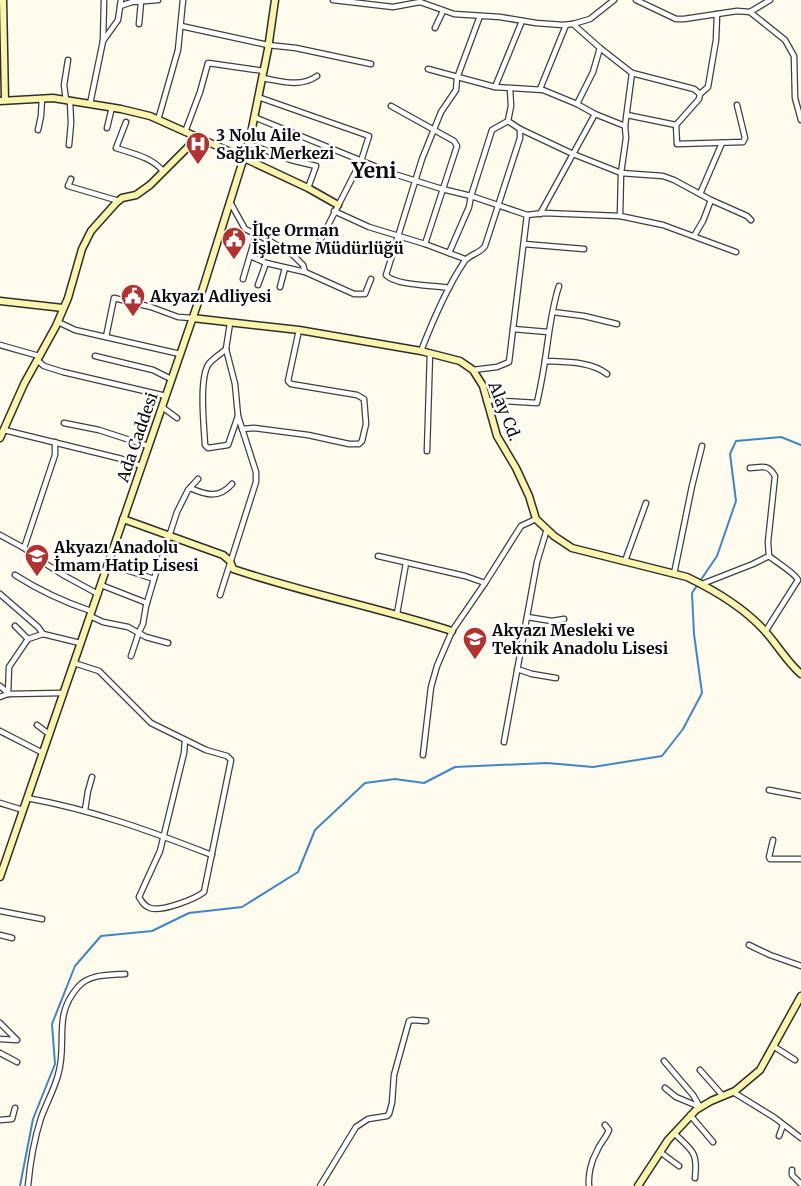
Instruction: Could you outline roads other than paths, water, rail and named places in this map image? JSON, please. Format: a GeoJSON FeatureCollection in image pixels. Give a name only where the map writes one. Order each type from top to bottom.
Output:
{"type":"FeatureCollection","features":[{"type":"Feature","properties":{"kind":"street"},"geometry":{"type":"LineString","coordinates":[[3,0],[1,18],[2,100],[42,98],[68,100],[112,107],[140,114],[198,137],[338,204]]}},
{"type":"Feature","properties":{"kind":"street"},"geometry":{"type":"LineString","coordinates":[[90,104],[103,40],[104,0]]}},
{"type":"Feature","properties":{"kind":"street"},"geometry":{"type":"LineString","coordinates":[[103,40],[118,20],[121,0]]}},
{"type":"Feature","properties":{"kind":"street"},"geometry":{"type":"LineString","coordinates":[[120,6],[132,2],[158,0]]}},
{"type":"Feature","properties":{"kind":"street"},"geometry":{"type":"LineString","coordinates":[[158,120],[178,50],[183,0]]}},
{"type":"Feature","properties":{"kind":"street","name":"Ada Caddesi"},"geometry":{"type":"LineString","coordinates":[[0,877],[166,396],[249,144],[264,71],[275,0]]}},
{"type":"Feature","properties":{"kind":"street"},"geometry":{"type":"LineString","coordinates":[[333,0],[368,2],[393,7],[420,2],[444,11],[566,25],[590,19],[614,0]]}},
{"type":"Feature","properties":{"kind":"street"},"geometry":{"type":"LineString","coordinates":[[636,0],[676,19],[736,10],[750,12],[785,40],[794,56],[795,98],[801,120]]}},
{"type":"Feature","properties":{"kind":"street"},"geometry":{"type":"LineString","coordinates":[[750,12],[770,0]]}},
{"type":"Feature","properties":{"kind":"street"},"geometry":{"type":"LineString","coordinates":[[139,24],[141,2]]}},
{"type":"Feature","properties":{"kind":"street"},"geometry":{"type":"LineString","coordinates":[[435,28],[444,11]]}},
{"type":"Feature","properties":{"kind":"street"},"geometry":{"type":"LineString","coordinates":[[717,14],[716,40],[708,87],[700,94],[699,99],[676,126],[678,144],[743,142],[745,138],[737,105]]}},
{"type":"Feature","properties":{"kind":"street"},"geometry":{"type":"LineString","coordinates":[[449,288],[390,280],[386,275],[387,267],[433,130],[441,112],[456,90],[458,78],[480,16]]}},
{"type":"Feature","properties":{"kind":"street"},"geometry":{"type":"LineString","coordinates":[[495,87],[522,21]]}},
{"type":"Feature","properties":{"kind":"street"},"geometry":{"type":"LineString","coordinates":[[573,24],[600,48],[632,72],[694,89],[700,94]]}},
{"type":"Feature","properties":{"kind":"street"},"geometry":{"type":"LineString","coordinates":[[540,89],[566,25]]}},
{"type":"Feature","properties":{"kind":"street"},"geometry":{"type":"LineString","coordinates":[[181,26],[268,45],[296,48],[371,64]]}},
{"type":"Feature","properties":{"kind":"street"},"geometry":{"type":"LineString","coordinates":[[577,104],[592,72],[600,48]]}},
{"type":"Feature","properties":{"kind":"street"},"geometry":{"type":"LineString","coordinates":[[68,60],[64,85],[71,123],[69,145]]}},
{"type":"Feature","properties":{"kind":"street"},"geometry":{"type":"LineString","coordinates":[[185,132],[200,92],[208,63],[264,71]]}},
{"type":"Feature","properties":{"kind":"street"},"geometry":{"type":"LineString","coordinates":[[428,70],[495,87],[540,89],[625,126]]}},
{"type":"Feature","properties":{"kind":"street"},"geometry":{"type":"LineString","coordinates":[[620,216],[626,138],[625,126],[632,72]]}},
{"type":"Feature","properties":{"kind":"street"},"geometry":{"type":"LineString","coordinates":[[262,78],[295,83],[310,80],[317,76]]}},
{"type":"Feature","properties":{"kind":"street"},"geometry":{"type":"LineString","coordinates":[[450,253],[469,206],[492,130],[508,121],[511,106],[510,89]]}},
{"type":"Feature","properties":{"kind":"street"},"geometry":{"type":"LineString","coordinates":[[258,97],[369,136],[347,190],[334,211],[319,243]]}},
{"type":"Feature","properties":{"kind":"street"},"geometry":{"type":"LineString","coordinates":[[38,130],[42,98]]}},
{"type":"Feature","properties":{"kind":"street"},"geometry":{"type":"LineString","coordinates":[[390,106],[454,141],[457,146],[425,244]]}},
{"type":"Feature","properties":{"kind":"street"},"geometry":{"type":"LineString","coordinates":[[107,128],[112,107]]}},
{"type":"Feature","properties":{"kind":"street"},"geometry":{"type":"LineString","coordinates":[[540,214],[596,114]]}},
{"type":"Feature","properties":{"kind":"street"},"geometry":{"type":"LineString","coordinates":[[627,115],[676,126]]}},
{"type":"Feature","properties":{"kind":"street"},"geometry":{"type":"LineString","coordinates":[[254,117],[360,161],[415,181],[471,196],[528,215],[620,216],[663,225],[736,252]]}},
{"type":"Feature","properties":{"kind":"street"},"geometry":{"type":"LineString","coordinates":[[508,121],[520,129],[574,154],[622,173],[663,176],[748,216],[751,220]]}},
{"type":"Feature","properties":{"kind":"street"},"geometry":{"type":"LineString","coordinates":[[126,122],[116,148],[139,155],[156,163],[163,171]]}},
{"type":"Feature","properties":{"kind":"street"},"geometry":{"type":"LineString","coordinates":[[421,351],[434,318],[465,259],[482,251],[485,246],[520,138],[520,129]]}},
{"type":"Feature","properties":{"kind":"street"},"geometry":{"type":"LineString","coordinates":[[0,438],[38,358],[58,322],[76,273],[82,249],[91,230],[119,201],[136,195],[150,185],[198,137]]}},
{"type":"Feature","properties":{"kind":"street"},"geometry":{"type":"LineString","coordinates":[[249,144],[291,160],[316,166],[308,188]]}},
{"type":"Feature","properties":{"kind":"street"},"geometry":{"type":"LineString","coordinates":[[700,194],[722,144]]}},
{"type":"Feature","properties":{"kind":"street"},"geometry":{"type":"LineString","coordinates":[[71,179],[68,186],[119,201]]}},
{"type":"Feature","properties":{"kind":"street"},"geometry":{"type":"LineString","coordinates":[[694,236],[703,221],[711,200]]}},
{"type":"Feature","properties":{"kind":"street"},"geometry":{"type":"LineString","coordinates":[[230,202],[245,229],[293,255],[303,265],[306,272]]}},
{"type":"Feature","properties":{"kind":"street"},"geometry":{"type":"LineString","coordinates":[[334,211],[369,227],[425,244],[465,259]]}},
{"type":"Feature","properties":{"kind":"street"},"geometry":{"type":"LineString","coordinates":[[473,370],[497,367],[509,362],[528,215]]}},
{"type":"Feature","properties":{"kind":"street"},"geometry":{"type":"LineString","coordinates":[[243,279],[256,235]]}},
{"type":"Feature","properties":{"kind":"street"},"geometry":{"type":"LineString","coordinates":[[524,244],[584,249]]}},
{"type":"Feature","properties":{"kind":"street"},"geometry":{"type":"LineString","coordinates":[[250,256],[266,263],[306,272],[354,294],[364,294],[371,279]]}},
{"type":"Feature","properties":{"kind":"street"},"geometry":{"type":"LineString","coordinates":[[258,285],[266,263]]}},
{"type":"Feature","properties":{"kind":"street"},"geometry":{"type":"LineString","coordinates":[[280,287],[285,268]]}},
{"type":"Feature","properties":{"kind":"street"},"geometry":{"type":"LineString","coordinates":[[486,400],[537,403],[554,300],[559,286]]}},
{"type":"Feature","properties":{"kind":"street"},"geometry":{"type":"LineString","coordinates":[[106,337],[114,298],[151,307],[178,317],[192,318]]}},
{"type":"Feature","properties":{"kind":"street"},"geometry":{"type":"LineString","coordinates":[[0,301],[63,308]]}},
{"type":"Feature","properties":{"kind":"street"},"geometry":{"type":"LineString","coordinates":[[553,312],[584,316],[618,324]]}},
{"type":"Feature","properties":{"kind":"street","name":"Alay Cd."},"geometry":{"type":"LineString","coordinates":[[192,318],[299,330],[421,351],[460,361],[473,370],[482,386],[497,436],[516,468],[529,496],[536,519]]}},
{"type":"Feature","properties":{"kind":"street"},"geometry":{"type":"LineString","coordinates":[[58,322],[75,330],[180,354]]}},
{"type":"Feature","properties":{"kind":"street"},"geometry":{"type":"LineString","coordinates":[[220,595],[256,482],[256,472],[238,416],[235,384],[226,349],[230,323]]}},
{"type":"Feature","properties":{"kind":"street"},"geometry":{"type":"LineString","coordinates":[[513,329],[548,332]]}},
{"type":"Feature","properties":{"kind":"street"},"geometry":{"type":"LineString","coordinates":[[242,429],[254,428],[308,435],[349,444],[359,444],[362,441],[366,424],[364,399],[357,395],[291,384],[288,381],[299,330]]}},
{"type":"Feature","properties":{"kind":"street"},"geometry":{"type":"LineString","coordinates":[[0,345],[38,358],[44,366],[63,372],[166,396]]}},
{"type":"Feature","properties":{"kind":"street"},"geometry":{"type":"LineString","coordinates":[[226,349],[210,362],[205,376],[204,426],[205,444],[208,448],[228,445],[238,416]]}},
{"type":"Feature","properties":{"kind":"street"},"geometry":{"type":"LineString","coordinates":[[427,451],[430,353]]}},
{"type":"Feature","properties":{"kind":"street"},"geometry":{"type":"LineString","coordinates":[[95,356],[153,370],[171,379]]}},
{"type":"Feature","properties":{"kind":"street"},"geometry":{"type":"LineString","coordinates":[[545,361],[590,365],[600,368],[608,374]]}},
{"type":"Feature","properties":{"kind":"street"},"geometry":{"type":"LineString","coordinates":[[162,407],[177,418]]}},
{"type":"Feature","properties":{"kind":"street"},"geometry":{"type":"LineString","coordinates":[[64,423],[98,430],[148,446]]}},
{"type":"Feature","properties":{"kind":"street"},"geometry":{"type":"LineString","coordinates":[[4,430],[122,459],[142,466]]}},
{"type":"Feature","properties":{"kind":"street"},"geometry":{"type":"LineString","coordinates":[[24,548],[55,455],[55,442]]}},
{"type":"Feature","properties":{"kind":"street"},"geometry":{"type":"LineString","coordinates":[[674,574],[702,446]]}},
{"type":"Feature","properties":{"kind":"street"},"geometry":{"type":"LineString","coordinates":[[750,468],[766,467],[771,469],[775,476],[768,542],[769,556],[777,564],[796,576],[798,580],[765,632]]}},
{"type":"Feature","properties":{"kind":"street"},"geometry":{"type":"LineString","coordinates":[[131,656],[143,624],[147,603],[177,512],[190,488],[198,479]]}},
{"type":"Feature","properties":{"kind":"street"},"geometry":{"type":"LineString","coordinates":[[190,488],[213,495],[221,494],[232,484]]}},
{"type":"Feature","properties":{"kind":"street"},"geometry":{"type":"LineString","coordinates":[[625,561],[646,504]]}},
{"type":"Feature","properties":{"kind":"street"},"geometry":{"type":"LineString","coordinates":[[123,519],[223,554],[233,569],[452,631]]}},
{"type":"Feature","properties":{"kind":"street"},"geometry":{"type":"LineString","coordinates":[[423,755],[431,687],[437,666],[452,631],[521,526],[536,519],[554,536],[572,548],[687,577],[734,603],[765,632],[793,667],[801,674]]}},
{"type":"Feature","properties":{"kind":"street"},"geometry":{"type":"LineString","coordinates":[[504,742],[537,562],[547,529]]}},
{"type":"Feature","properties":{"kind":"street"},"geometry":{"type":"LineString","coordinates":[[0,535],[24,548],[65,576],[98,594]]}},
{"type":"Feature","properties":{"kind":"street"},"geometry":{"type":"LineString","coordinates":[[378,556],[485,582]]}},
{"type":"Feature","properties":{"kind":"street"},"geometry":{"type":"LineString","coordinates":[[703,585],[769,556]]}},
{"type":"Feature","properties":{"kind":"street"},"geometry":{"type":"LineString","coordinates":[[397,614],[406,563]]}},
{"type":"Feature","properties":{"kind":"street"},"geometry":{"type":"LineString","coordinates":[[108,564],[154,580]]}},
{"type":"Feature","properties":{"kind":"street"},"geometry":{"type":"LineString","coordinates":[[15,575],[36,589],[91,614],[103,622],[128,627],[146,637],[168,643]]}},
{"type":"Feature","properties":{"kind":"street"},"geometry":{"type":"LineString","coordinates":[[101,585],[147,603]]}},
{"type":"Feature","properties":{"kind":"street"},"geometry":{"type":"LineString","coordinates":[[0,594],[38,627],[43,634]]}},
{"type":"Feature","properties":{"kind":"street"},"geometry":{"type":"LineString","coordinates":[[528,617],[552,621],[564,619]]}},
{"type":"Feature","properties":{"kind":"street"},"geometry":{"type":"LineString","coordinates":[[15,626],[28,639]]}},
{"type":"Feature","properties":{"kind":"street"},"geometry":{"type":"LineString","coordinates":[[8,694],[9,667],[28,639],[43,634],[80,644]]}},
{"type":"Feature","properties":{"kind":"street"},"geometry":{"type":"LineString","coordinates":[[74,663],[99,671],[151,723],[184,740],[206,750],[227,756],[232,760],[204,892],[198,897],[170,906],[151,908],[143,904],[139,897],[160,851],[184,753],[184,740]]}},
{"type":"Feature","properties":{"kind":"street"},"geometry":{"type":"LineString","coordinates":[[517,669],[556,678]]}},
{"type":"Feature","properties":{"kind":"street"},"geometry":{"type":"LineString","coordinates":[[0,686],[8,694]]}},
{"type":"Feature","properties":{"kind":"street"},"geometry":{"type":"LineString","coordinates":[[0,697],[8,694],[64,692]]}},
{"type":"Feature","properties":{"kind":"street"},"geometry":{"type":"LineString","coordinates":[[37,725],[49,734]]}},
{"type":"Feature","properties":{"kind":"street"},"geometry":{"type":"LineString","coordinates":[[0,731],[42,753]]}},
{"type":"Feature","properties":{"kind":"street"},"geometry":{"type":"LineString","coordinates":[[85,810],[92,777]]}},
{"type":"Feature","properties":{"kind":"street"},"geometry":{"type":"LineString","coordinates":[[768,790],[801,796]]}},
{"type":"Feature","properties":{"kind":"street"},"geometry":{"type":"LineString","coordinates":[[27,798],[85,810],[164,837],[212,856]]}},
{"type":"Feature","properties":{"kind":"street"},"geometry":{"type":"LineString","coordinates":[[0,803],[23,810]]}},
{"type":"Feature","properties":{"kind":"street"},"geometry":{"type":"LineString","coordinates":[[773,840],[768,857],[770,859],[801,859]]}},
{"type":"Feature","properties":{"kind":"street"},"geometry":{"type":"LineString","coordinates":[[0,911],[42,919]]}},
{"type":"Feature","properties":{"kind":"street"},"geometry":{"type":"LineString","coordinates":[[0,935],[12,938]]}},
{"type":"Feature","properties":{"kind":"street"},"geometry":{"type":"LineString","coordinates":[[749,946],[801,966]]}},
{"type":"Feature","properties":{"kind":"street"},"geometry":{"type":"LineString","coordinates":[[28,1186],[34,1141],[60,1068],[62,1050],[60,1031],[63,1014],[78,986],[89,979],[125,974]]}},
{"type":"Feature","properties":{"kind":"street"},"geometry":{"type":"LineString","coordinates":[[638,1186],[674,1133],[690,1116],[700,1107],[733,1092],[760,1070],[801,996]]}},
{"type":"Feature","properties":{"kind":"street"},"geometry":{"type":"LineString","coordinates":[[320,1186],[356,1127],[368,1119],[389,1114],[392,1108],[394,1075],[409,1021],[426,1021]]}},
{"type":"Feature","properties":{"kind":"street"},"geometry":{"type":"LineString","coordinates":[[0,1023],[17,1040],[0,1039]]}},
{"type":"Feature","properties":{"kind":"street"},"geometry":{"type":"LineString","coordinates":[[773,1046],[795,1060]]}},
{"type":"Feature","properties":{"kind":"street"},"geometry":{"type":"LineString","coordinates":[[0,1053],[17,1062]]}},
{"type":"Feature","properties":{"kind":"street"},"geometry":{"type":"LineString","coordinates":[[664,1061],[700,1107]]}},
{"type":"Feature","properties":{"kind":"street"},"geometry":{"type":"LineString","coordinates":[[700,1070],[724,1096]]}},
{"type":"Feature","properties":{"kind":"street"},"geometry":{"type":"LineString","coordinates":[[665,1088],[676,1097],[700,1107]]}},
{"type":"Feature","properties":{"kind":"street"},"geometry":{"type":"LineString","coordinates":[[733,1092],[801,1138]]}},
{"type":"Feature","properties":{"kind":"street"},"geometry":{"type":"LineString","coordinates":[[0,1120],[12,1119],[15,1108]]}},
{"type":"Feature","properties":{"kind":"street"},"geometry":{"type":"LineString","coordinates":[[690,1116],[713,1142]]}},
{"type":"Feature","properties":{"kind":"street"},"geometry":{"type":"LineString","coordinates":[[589,1186],[588,1178],[592,1164],[609,1130],[605,1125]]}},
{"type":"Feature","properties":{"kind":"street"},"geometry":{"type":"LineString","coordinates":[[779,1136],[783,1125]]}},
{"type":"Feature","properties":{"kind":"street"},"geometry":{"type":"LineString","coordinates":[[674,1133],[695,1154],[697,1162],[695,1178]]}},
{"type":"Feature","properties":{"kind":"street"},"geometry":{"type":"LineString","coordinates":[[660,1152],[679,1166]]}},
{"type":"Feature","properties":{"kind":"street"},"geometry":{"type":"LineString","coordinates":[[792,1170],[792,1175],[801,1184]]}},
{"type":"Feature","properties":{"kind":"waterway"},"geometry":{"type":"LineString","coordinates":[[20,1186],[33,1119],[55,1064],[52,1024],[75,966],[101,936],[152,931],[189,913],[242,907],[298,872],[315,830],[365,783],[395,779],[424,783],[455,767],[547,763],[593,767],[662,756],[683,729],[702,693],[694,634],[692,593],[717,556],[736,501],[730,454],[736,441],[781,437],[801,445]]}},
{"type":"Feature","properties":{"kind":"place","name":"3 Nolu Aile Sağlık Merkezi"},"geometry":{"type":"Point","coordinates":[198,165]}},
{"type":"Feature","properties":{"kind":"place","name":"İlçe Orman İşletme Müdürlüğü"},"geometry":{"type":"Point","coordinates":[234,260]}},
{"type":"Feature","properties":{"kind":"place","name":"Akyazı Adliyesi"},"geometry":{"type":"Point","coordinates":[133,317]}},
{"type":"Feature","properties":{"kind":"place","name":"Akyazı Anadolu İmam Hatip Lisesi"},"geometry":{"type":"Point","coordinates":[37,577]}},
{"type":"Feature","properties":{"kind":"place","name":"Akyazı Mesleki ve Teknik Anadolu Lisesi"},"geometry":{"type":"Point","coordinates":[475,660]}},
{"type":"Feature","properties":{"kind":"district","name":"Yeni"},"geometry":{"type":"Point","coordinates":[374,170]}}]}
